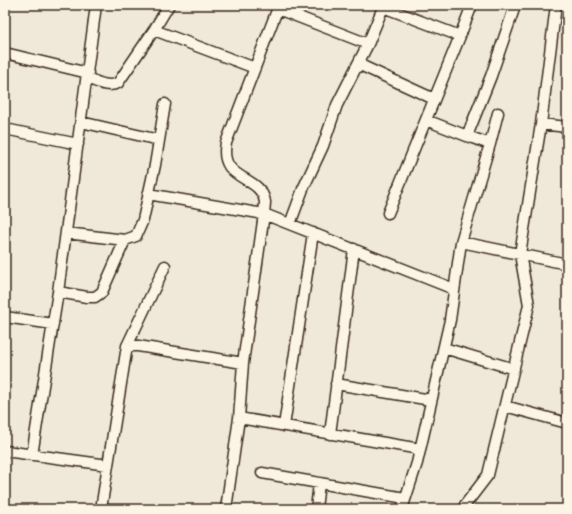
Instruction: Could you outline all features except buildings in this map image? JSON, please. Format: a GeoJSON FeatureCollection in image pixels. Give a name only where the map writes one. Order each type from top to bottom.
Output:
{"type":"FeatureCollection","features":[{"type":"Feature","properties":{"kind":"street"},"geometry":{"type":"LineString","coordinates":[[32,455],[58,292],[96,5]]}},
{"type":"Feature","properties":{"kind":"street"},"geometry":{"type":"LineString","coordinates":[[5,54],[87,76],[107,85],[113,86],[118,83],[169,5]]}},
{"type":"Feature","properties":{"kind":"street"},"geometry":{"type":"LineString","coordinates":[[388,213],[472,5]]}},
{"type":"Feature","properties":{"kind":"street"},"geometry":{"type":"LineString","coordinates":[[464,509],[465,505],[488,475],[529,305],[520,254],[541,124],[556,5]]}},
{"type":"Feature","properties":{"kind":"street"},"geometry":{"type":"LineString","coordinates":[[290,224],[303,189],[323,146],[337,105],[368,44],[383,6],[460,36]]}},
{"type":"Feature","properties":{"kind":"street"},"geometry":{"type":"LineString","coordinates":[[467,136],[491,76],[515,6]]}},
{"type":"Feature","properties":{"kind":"street"},"geometry":{"type":"LineString","coordinates":[[226,509],[239,418],[243,363],[265,201],[261,192],[254,184],[234,172],[226,162],[224,153],[226,143],[279,7],[368,44]]}},
{"type":"Feature","properties":{"kind":"street"},"geometry":{"type":"LineString","coordinates":[[154,30],[255,68]]}},
{"type":"Feature","properties":{"kind":"street"},"geometry":{"type":"LineString","coordinates":[[358,64],[434,99]]}},
{"type":"Feature","properties":{"kind":"street"},"geometry":{"type":"LineString","coordinates":[[66,233],[125,240],[136,236],[140,228],[148,194],[165,104]]}},
{"type":"Feature","properties":{"kind":"street"},"geometry":{"type":"LineString","coordinates":[[402,509],[420,449],[444,348],[450,320],[461,242],[498,113]]}},
{"type":"Feature","properties":{"kind":"street"},"geometry":{"type":"LineString","coordinates":[[426,120],[490,144]]}},
{"type":"Feature","properties":{"kind":"street"},"geometry":{"type":"LineString","coordinates":[[81,122],[159,140]]}},
{"type":"Feature","properties":{"kind":"street"},"geometry":{"type":"LineString","coordinates":[[541,124],[567,127]]}},
{"type":"Feature","properties":{"kind":"street"},"geometry":{"type":"LineString","coordinates":[[5,129],[78,144]]}},
{"type":"Feature","properties":{"kind":"street"},"geometry":{"type":"LineString","coordinates":[[148,194],[264,214],[454,288]]}},
{"type":"Feature","properties":{"kind":"street"},"geometry":{"type":"LineString","coordinates":[[284,426],[313,233]]}},
{"type":"Feature","properties":{"kind":"street"},"geometry":{"type":"LineString","coordinates":[[58,292],[87,297],[95,296],[102,292],[125,240]]}},
{"type":"Feature","properties":{"kind":"street"},"geometry":{"type":"LineString","coordinates":[[461,242],[567,264]]}},
{"type":"Feature","properties":{"kind":"street"},"geometry":{"type":"LineString","coordinates":[[330,434],[354,249]]}},
{"type":"Feature","properties":{"kind":"street"},"geometry":{"type":"LineString","coordinates":[[101,509],[127,346],[165,266]]}},
{"type":"Feature","properties":{"kind":"street"},"geometry":{"type":"LineString","coordinates":[[5,317],[53,324]]}},
{"type":"Feature","properties":{"kind":"street"},"geometry":{"type":"LineString","coordinates":[[127,346],[138,346],[243,363]]}},
{"type":"Feature","properties":{"kind":"street"},"geometry":{"type":"LineString","coordinates":[[444,348],[514,369]]}},
{"type":"Feature","properties":{"kind":"street"},"geometry":{"type":"LineString","coordinates":[[336,384],[432,400]]}},
{"type":"Feature","properties":{"kind":"street"},"geometry":{"type":"LineString","coordinates":[[505,406],[567,423]]}},
{"type":"Feature","properties":{"kind":"street"},"geometry":{"type":"LineString","coordinates":[[239,418],[420,449]]}},
{"type":"Feature","properties":{"kind":"street"},"geometry":{"type":"LineString","coordinates":[[5,451],[108,465]]}},
{"type":"Feature","properties":{"kind":"street"},"geometry":{"type":"LineString","coordinates":[[262,473],[405,498]]}},
{"type":"Feature","properties":{"kind":"street"},"geometry":{"type":"LineString","coordinates":[[316,509],[319,483]]}}]}
